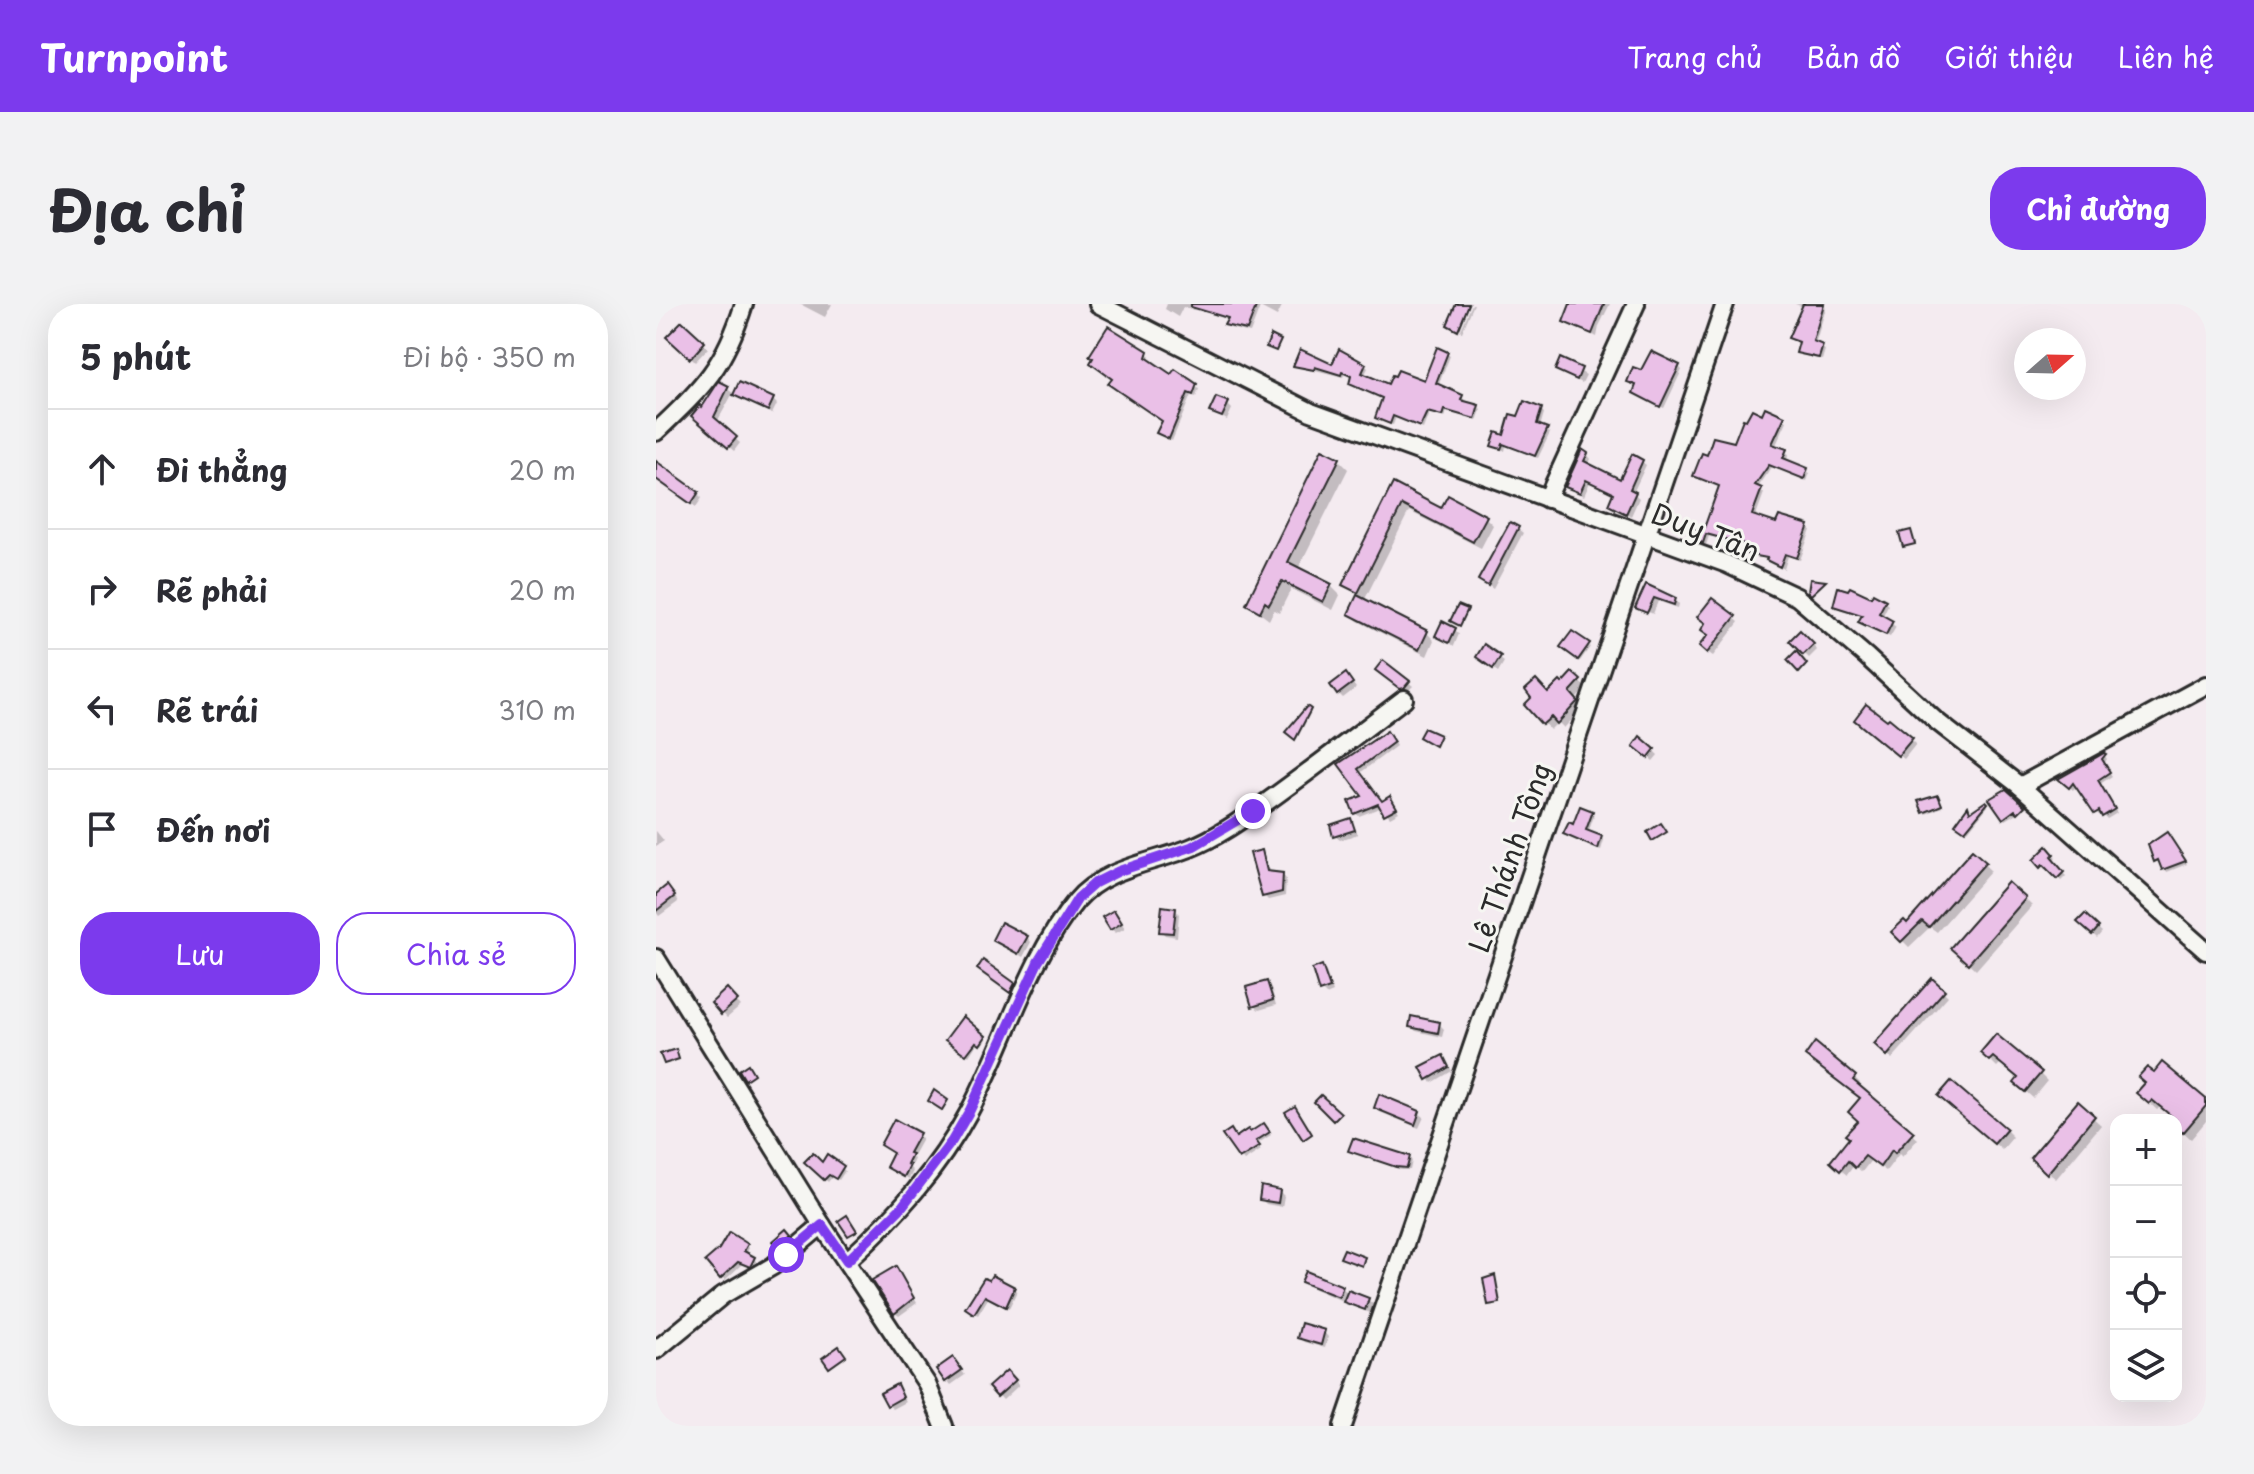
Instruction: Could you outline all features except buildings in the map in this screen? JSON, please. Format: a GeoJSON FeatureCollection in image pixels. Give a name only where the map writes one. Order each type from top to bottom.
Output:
{"type":"FeatureCollection","features":[{"type":"Feature","properties":{"kind":"street"},"geometry":{"type":"LineString","coordinates":[[656,432],[702,388],[721,363],[744,304]]}},
{"type":"Feature","properties":{"kind":"street","name":"Duy Tân"},"geometry":{"type":"LineString","coordinates":[[1098,304],[1311,412],[1727,564],[1797,597],[1935,720],[2020,786],[2206,951]]}},
{"type":"Feature","properties":{"kind":"street"},"geometry":{"type":"LineString","coordinates":[[1547,499],[1636,304]]}},
{"type":"Feature","properties":{"kind":"street","name":"Lê Thánh Tông"},"geometry":{"type":"LineString","coordinates":[[1343,1426],[1725,304]]}},
{"type":"Feature","properties":{"kind":"street"},"geometry":{"type":"LineString","coordinates":[[2020,786],[2206,685]]}},
{"type":"Feature","properties":{"kind":"street"},"geometry":{"type":"LineString","coordinates":[[847,1261],[901,1208],[952,1141],[970,1110],[1038,962],[1078,898],[1095,883],[1119,871],[1207,841],[1318,766],[1404,699]]}},
{"type":"Feature","properties":{"kind":"street"},"geometry":{"type":"LineString","coordinates":[[656,958],[822,1225],[927,1384],[944,1426]]}},
{"type":"Feature","properties":{"kind":"street"},"geometry":{"type":"LineString","coordinates":[[656,1350],[723,1295],[773,1266],[822,1225]]}},
{"type":"Feature","properties":{"kind":"route"},"geometry":{"type":"LineString","coordinates":[[786,1255],[822,1225],[847,1261],[883,1228],[924,1181],[970,1110],[1038,962],[1078,898],[1095,883],[1119,871],[1207,841],[1253,811]]}}]}
